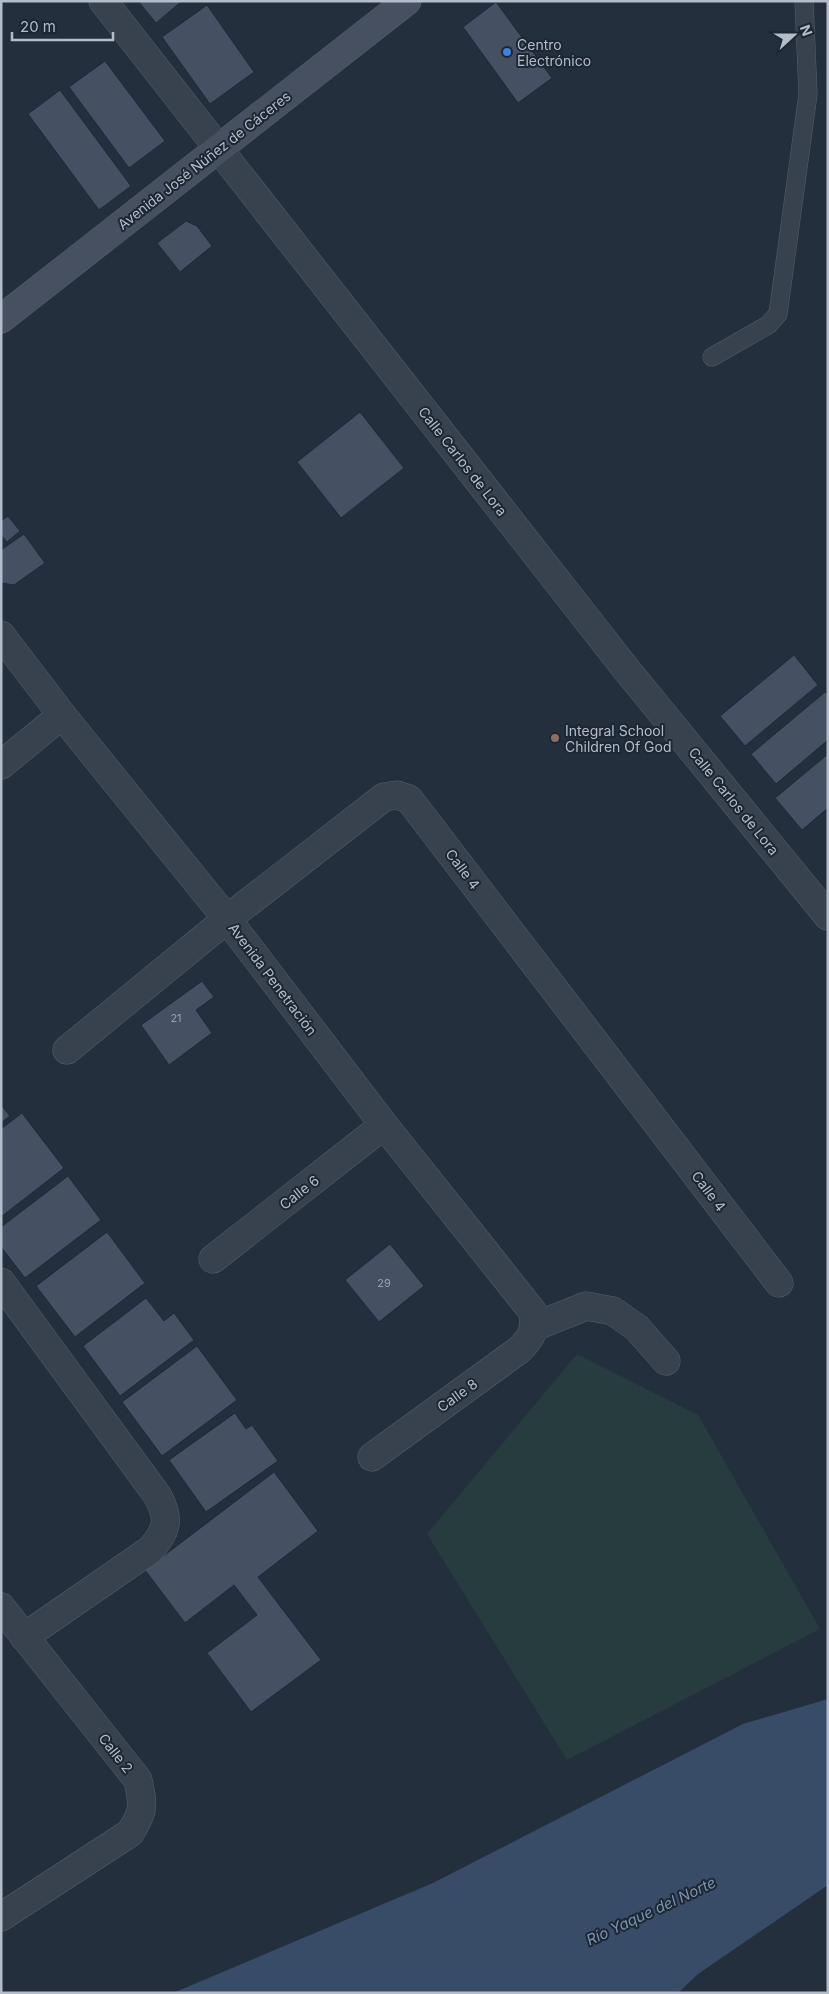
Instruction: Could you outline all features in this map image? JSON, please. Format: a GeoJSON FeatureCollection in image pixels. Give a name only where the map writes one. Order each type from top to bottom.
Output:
{"type":"FeatureCollection","features":[{"type":"Feature","properties":{"kind":"main road","name":"Avenida José Núñez de Cáceres"},"geometry":{"type":"LineString","coordinates":[[1,318],[220,149],[407,1]]}},
{"type":"Feature","properties":{"kind":"street","name":"Calle Carlos de Lora"},"geometry":{"type":"LineString","coordinates":[[103,1],[626,669],[828,916]]}},
{"type":"Feature","properties":{"kind":"street","name":"Avenida Penetración"},"geometry":{"type":"LineString","coordinates":[[1,636],[227,920],[384,1125],[518,1290],[533,1312],[534,1327]]}},
{"type":"Feature","properties":{"kind":"street"},"geometry":{"type":"LineString","coordinates":[[1,764],[62,715]]}},
{"type":"Feature","properties":{"kind":"street","name":"Calle 4"},"geometry":{"type":"LineString","coordinates":[[67,1050],[227,920],[384,797],[397,795],[409,799],[779,1283]]}},
{"type":"Feature","properties":{"kind":"street","name":"Calle 6"},"geometry":{"type":"LineString","coordinates":[[213,1259],[384,1125]]}},
{"type":"Feature","properties":{"kind":"street"},"geometry":{"type":"LineString","coordinates":[[1,1282],[157,1495],[164,1507],[166,1524],[162,1536],[150,1550],[24,1637]]}},
{"type":"Feature","properties":{"kind":"street"},"geometry":{"type":"LineString","coordinates":[[534,1327],[586,1306],[613,1311],[637,1328],[666,1362]]}},
{"type":"Feature","properties":{"kind":"street","name":"Calle 8"},"geometry":{"type":"LineString","coordinates":[[372,1457],[519,1350],[530,1338],[534,1327]]}},
{"type":"Feature","properties":{"kind":"street","name":"Calle 2"},"geometry":{"type":"LineString","coordinates":[[1,1607],[138,1780],[143,1804],[139,1819],[130,1833],[1,1917]]}},
{"type":"Feature","properties":{"kind":"lane"},"geometry":{"type":"LineString","coordinates":[[712,357],[768,325],[778,314],[808,94],[804,1]]}},
{"type":"Feature","properties":{"kind":"green space"},"geometry":{"type":"Polygon","coordinates":[[[577,1354],[698,1415],[820,1629],[567,1760],[427,1534],[577,1354]]]}},
{"type":"Feature","properties":{"kind":"water","name":"Río Yaque del Norte"},"geometry":{"type":"Polygon","coordinates":[[[828,1699],[828,1885],[698,1974],[678,1993],[173,1993],[433,1883],[743,1724],[828,1699]]]}},
{"type":"Feature","properties":{"kind":"building"},"geometry":{"type":"Polygon","coordinates":[[[138,1],[182,1],[156,23],[138,1]]]}},
{"type":"Feature","properties":{"kind":"building","name":"Centro Electrónico"},"geometry":{"type":"Polygon","coordinates":[[[496,2],[552,78],[518,103],[463,27],[496,2]]]}},
{"type":"Feature","properties":{"kind":"building"},"geometry":{"type":"Polygon","coordinates":[[[207,5],[254,72],[210,104],[162,37],[207,5]]]}},
{"type":"Feature","properties":{"kind":"building"},"geometry":{"type":"Polygon","coordinates":[[[105,61],[165,141],[129,168],[69,87],[105,61]]]}},
{"type":"Feature","properties":{"kind":"building"},"geometry":{"type":"Polygon","coordinates":[[[60,90],[131,186],[99,210],[28,114],[60,90]]]}},
{"type":"Feature","properties":{"kind":"building"},"geometry":{"type":"Polygon","coordinates":[[[186,221],[197,226],[212,246],[180,272],[157,243],[186,221]]]}},
{"type":"Feature","properties":{"kind":"building"},"geometry":{"type":"Polygon","coordinates":[[[360,412],[404,468],[341,518],[297,462],[360,412]]]}},
{"type":"Feature","properties":{"kind":"building"},"geometry":{"type":"Polygon","coordinates":[[[8,516],[20,531],[7,542],[1,535],[1,521],[8,516]]]}},
{"type":"Feature","properties":{"kind":"building"},"geometry":{"type":"Polygon","coordinates":[[[24,534],[45,563],[14,585],[1,583],[1,550],[24,534]]]}},
{"type":"Feature","properties":{"kind":"building"},"geometry":{"type":"Polygon","coordinates":[[[794,655],[818,685],[745,746],[720,716],[794,655]]]}},
{"type":"Feature","properties":{"kind":"building"},"geometry":{"type":"Polygon","coordinates":[[[825,692],[828,695],[828,740],[776,784],[751,754],[825,692]]]}},
{"type":"Feature","properties":{"kind":"building"},"geometry":{"type":"Polygon","coordinates":[[[828,754],[828,808],[802,830],[775,798],[828,754]]]}},
{"type":"Feature","properties":{"kind":"building"},"geometry":{"type":"Polygon","coordinates":[[[202,981],[214,997],[196,1010],[212,1033],[169,1065],[141,1025],[202,981]]]}},
{"type":"Feature","properties":{"kind":"building"},"geometry":{"type":"Polygon","coordinates":[[[1,1105],[10,1116],[1,1123],[1,1105]]]}},
{"type":"Feature","properties":{"kind":"building"},"geometry":{"type":"Polygon","coordinates":[[[22,1113],[64,1168],[1,1217],[1,1129],[22,1113]]]}},
{"type":"Feature","properties":{"kind":"building"},"geometry":{"type":"Polygon","coordinates":[[[68,1176],[101,1220],[25,1278],[1,1247],[1,1227],[68,1176]]]}},
{"type":"Feature","properties":{"kind":"building"},"geometry":{"type":"Polygon","coordinates":[[[107,1232],[145,1283],[75,1337],[36,1286],[107,1232]]]}},
{"type":"Feature","properties":{"kind":"building"},"geometry":{"type":"Polygon","coordinates":[[[390,1244],[424,1286],[379,1322],[345,1280],[390,1244]]]}},
{"type":"Feature","properties":{"kind":"building"},"geometry":{"type":"Polygon","coordinates":[[[146,1298],[164,1321],[174,1313],[194,1340],[120,1396],[83,1346],[146,1298]]]}},
{"type":"Feature","properties":{"kind":"building"},"geometry":{"type":"Polygon","coordinates":[[[197,1346],[237,1400],[162,1456],[122,1402],[197,1346]]]}},
{"type":"Feature","properties":{"kind":"building"},"geometry":{"type":"Polygon","coordinates":[[[235,1413],[246,1429],[252,1425],[278,1461],[206,1512],[169,1460],[235,1413]]]}},
{"type":"Feature","properties":{"kind":"building"},"geometry":{"type":"Polygon","coordinates":[[[274,1472],[318,1531],[258,1577],[321,1660],[251,1712],[207,1653],[257,1615],[234,1585],[185,1623],[145,1570],[274,1472]]]}},
{"type":"Feature","properties":{"kind":"place","name":"Centro Electrónico"},"geometry":{"type":"Point","coordinates":[507,52]}},
{"type":"Feature","properties":{"kind":"place","name":"Integral School Children Of God"},"geometry":{"type":"Point","coordinates":[555,738]}}]}
